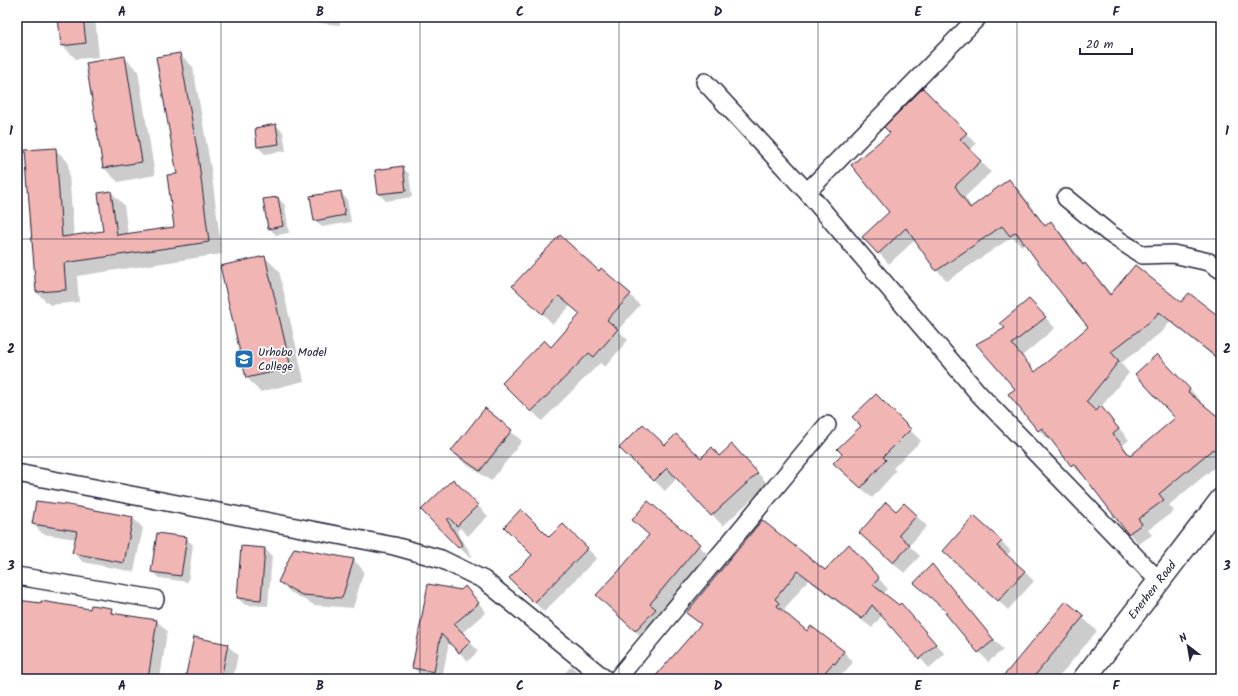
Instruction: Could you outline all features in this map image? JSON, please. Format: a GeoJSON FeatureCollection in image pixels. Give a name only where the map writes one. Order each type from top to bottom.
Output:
{"type":"FeatureCollection","features":[{"type":"Feature","properties":{"kind":"street"},"geometry":{"type":"LineString","coordinates":[[807,192],[978,17]]}},
{"type":"Feature","properties":{"kind":"street"},"geometry":{"type":"LineString","coordinates":[[705,82],[807,192],[979,394],[1158,581]]}},
{"type":"Feature","properties":{"kind":"street"},"geometry":{"type":"LineString","coordinates":[[1066,198],[1110,234],[1142,255],[1173,254],[1209,262],[1221,270]]}},
{"type":"Feature","properties":{"kind":"street"},"geometry":{"type":"LineString","coordinates":[[617,679],[828,426]]}},
{"type":"Feature","properties":{"kind":"street"},"geometry":{"type":"LineString","coordinates":[[17,472],[387,544],[441,559],[484,580],[605,679]]}},
{"type":"Feature","properties":{"kind":"street","name":"Enerhen Road"},"geometry":{"type":"LineString","coordinates":[[1084,679],[1221,500]]}},
{"type":"Feature","properties":{"kind":"street"},"geometry":{"type":"LineString","coordinates":[[17,576],[155,599]]}},
{"type":"Feature","properties":{"kind":"building"},"geometry":{"type":"Polygon","coordinates":[[[58,17],[83,17],[86,43],[61,46],[58,17]]]}},
{"type":"Feature","properties":{"kind":"building"},"geometry":{"type":"Polygon","coordinates":[[[180,53],[198,155],[209,242],[64,263],[66,290],[36,292],[25,150],[56,148],[62,237],[103,231],[98,193],[111,191],[117,235],[174,227],[167,175],[177,174],[156,57],[180,53]]]}},
{"type":"Feature","properties":{"kind":"building"},"geometry":{"type":"Polygon","coordinates":[[[125,56],[142,162],[103,168],[86,63],[125,56]]]}},
{"type":"Feature","properties":{"kind":"building"},"geometry":{"type":"Polygon","coordinates":[[[923,88],[967,133],[960,139],[981,161],[955,186],[970,208],[1009,179],[1045,226],[1051,221],[1083,265],[1085,263],[1110,295],[1135,265],[1181,302],[1189,293],[1221,318],[1221,361],[1159,312],[1152,320],[1111,352],[1119,361],[1086,402],[1096,411],[1101,406],[1119,429],[1113,434],[1130,456],[1175,418],[1135,374],[1157,354],[1190,389],[1188,392],[1221,419],[1221,456],[1213,449],[1159,494],[1164,500],[1138,519],[1142,524],[1128,534],[1074,463],[1071,466],[1042,428],[1038,431],[1008,394],[1015,389],[976,344],[1005,328],[1000,323],[1029,299],[1046,317],[1012,344],[1035,372],[1088,327],[1053,283],[1016,232],[1010,236],[1002,226],[936,271],[906,228],[878,254],[862,237],[889,212],[851,165],[890,133],[884,127],[923,88]]]}},
{"type":"Feature","properties":{"kind":"building"},"geometry":{"type":"Polygon","coordinates":[[[276,124],[279,144],[257,147],[255,128],[276,124]]]}},
{"type":"Feature","properties":{"kind":"building"},"geometry":{"type":"Polygon","coordinates":[[[403,166],[406,191],[378,194],[375,170],[403,166]]]}},
{"type":"Feature","properties":{"kind":"building"},"geometry":{"type":"Polygon","coordinates":[[[341,191],[345,215],[314,221],[310,196],[341,191]]]}},
{"type":"Feature","properties":{"kind":"building"},"geometry":{"type":"Polygon","coordinates":[[[278,197],[283,226],[268,229],[263,199],[278,197]]]}},
{"type":"Feature","properties":{"kind":"building"},"geometry":{"type":"Polygon","coordinates":[[[560,235],[599,271],[601,268],[631,294],[607,320],[618,329],[594,357],[589,353],[531,412],[502,383],[544,340],[551,347],[580,314],[559,296],[542,314],[512,286],[560,235]]]}},
{"type":"Feature","properties":{"kind":"building"},"geometry":{"type":"Polygon","coordinates":[[[265,256],[291,368],[246,378],[220,266],[265,256]]]}},
{"type":"Feature","properties":{"kind":"building"},"geometry":{"type":"Polygon","coordinates":[[[876,394],[911,429],[883,457],[886,460],[861,488],[833,463],[842,454],[837,449],[861,426],[852,417],[876,394]]]}},
{"type":"Feature","properties":{"kind":"building"},"geometry":{"type":"Polygon","coordinates":[[[485,408],[512,430],[480,471],[451,451],[485,408]]]}},
{"type":"Feature","properties":{"kind":"building"},"geometry":{"type":"Polygon","coordinates":[[[643,424],[665,445],[676,434],[701,458],[712,447],[719,456],[732,444],[758,473],[711,516],[667,468],[654,481],[619,448],[643,424]]]}},
{"type":"Feature","properties":{"kind":"building"},"geometry":{"type":"Polygon","coordinates":[[[453,479],[478,505],[457,526],[449,518],[447,520],[462,545],[458,548],[421,510],[453,479]]]}},
{"type":"Feature","properties":{"kind":"building"},"geometry":{"type":"Polygon","coordinates":[[[36,501],[68,505],[133,517],[124,563],[72,553],[77,531],[32,524],[36,501]]]}},
{"type":"Feature","properties":{"kind":"building"},"geometry":{"type":"Polygon","coordinates":[[[648,501],[700,544],[650,604],[656,609],[635,631],[596,595],[649,535],[632,520],[648,501]]]}},
{"type":"Feature","properties":{"kind":"building"},"geometry":{"type":"Polygon","coordinates":[[[886,502],[896,511],[904,503],[917,515],[899,535],[910,545],[893,563],[859,533],[886,502]]]}},
{"type":"Feature","properties":{"kind":"building"},"geometry":{"type":"Polygon","coordinates":[[[521,509],[549,537],[563,524],[588,548],[534,603],[509,578],[532,555],[504,527],[521,509]]]}},
{"type":"Feature","properties":{"kind":"building"},"geometry":{"type":"Polygon","coordinates":[[[974,516],[1002,541],[997,546],[1025,571],[998,601],[943,551],[974,516]]]}},
{"type":"Feature","properties":{"kind":"building"},"geometry":{"type":"Polygon","coordinates":[[[762,520],[825,570],[849,544],[879,578],[873,585],[899,605],[901,603],[936,644],[919,659],[872,605],[862,619],[798,571],[775,599],[779,603],[777,606],[807,631],[811,626],[844,651],[835,664],[833,663],[819,679],[653,679],[701,624],[686,613],[762,520]]]}},
{"type":"Feature","properties":{"kind":"building"},"geometry":{"type":"Polygon","coordinates":[[[157,533],[187,537],[181,576],[151,572],[157,533]]]}},
{"type":"Feature","properties":{"kind":"building"},"geometry":{"type":"Polygon","coordinates":[[[241,546],[265,548],[261,600],[237,598],[241,546]]]}},
{"type":"Feature","properties":{"kind":"building"},"geometry":{"type":"Polygon","coordinates":[[[294,548],[354,559],[342,598],[302,595],[278,582],[294,548]]]}},
{"type":"Feature","properties":{"kind":"building"},"geometry":{"type":"Polygon","coordinates":[[[932,564],[994,640],[978,653],[945,613],[947,612],[914,583],[932,564]]]}},
{"type":"Feature","properties":{"kind":"building"},"geometry":{"type":"Polygon","coordinates":[[[428,584],[461,590],[465,586],[479,603],[454,624],[471,641],[459,653],[441,634],[434,672],[412,668],[428,584]]]}},
{"type":"Feature","properties":{"kind":"building"},"geometry":{"type":"Polygon","coordinates":[[[17,600],[41,603],[41,601],[90,609],[91,605],[112,608],[111,613],[157,620],[148,679],[17,679],[17,600]]]}},
{"type":"Feature","properties":{"kind":"building"},"geometry":{"type":"Polygon","coordinates":[[[1066,601],[1084,616],[1032,679],[1001,679],[1066,601]]]}},
{"type":"Feature","properties":{"kind":"building"},"geometry":{"type":"Polygon","coordinates":[[[194,637],[228,644],[221,679],[185,679],[194,637]]]}},
{"type":"Feature","properties":{"kind":"place","name":"Urhobo Model College"},"geometry":{"type":"Point","coordinates":[244,359]}}]}
